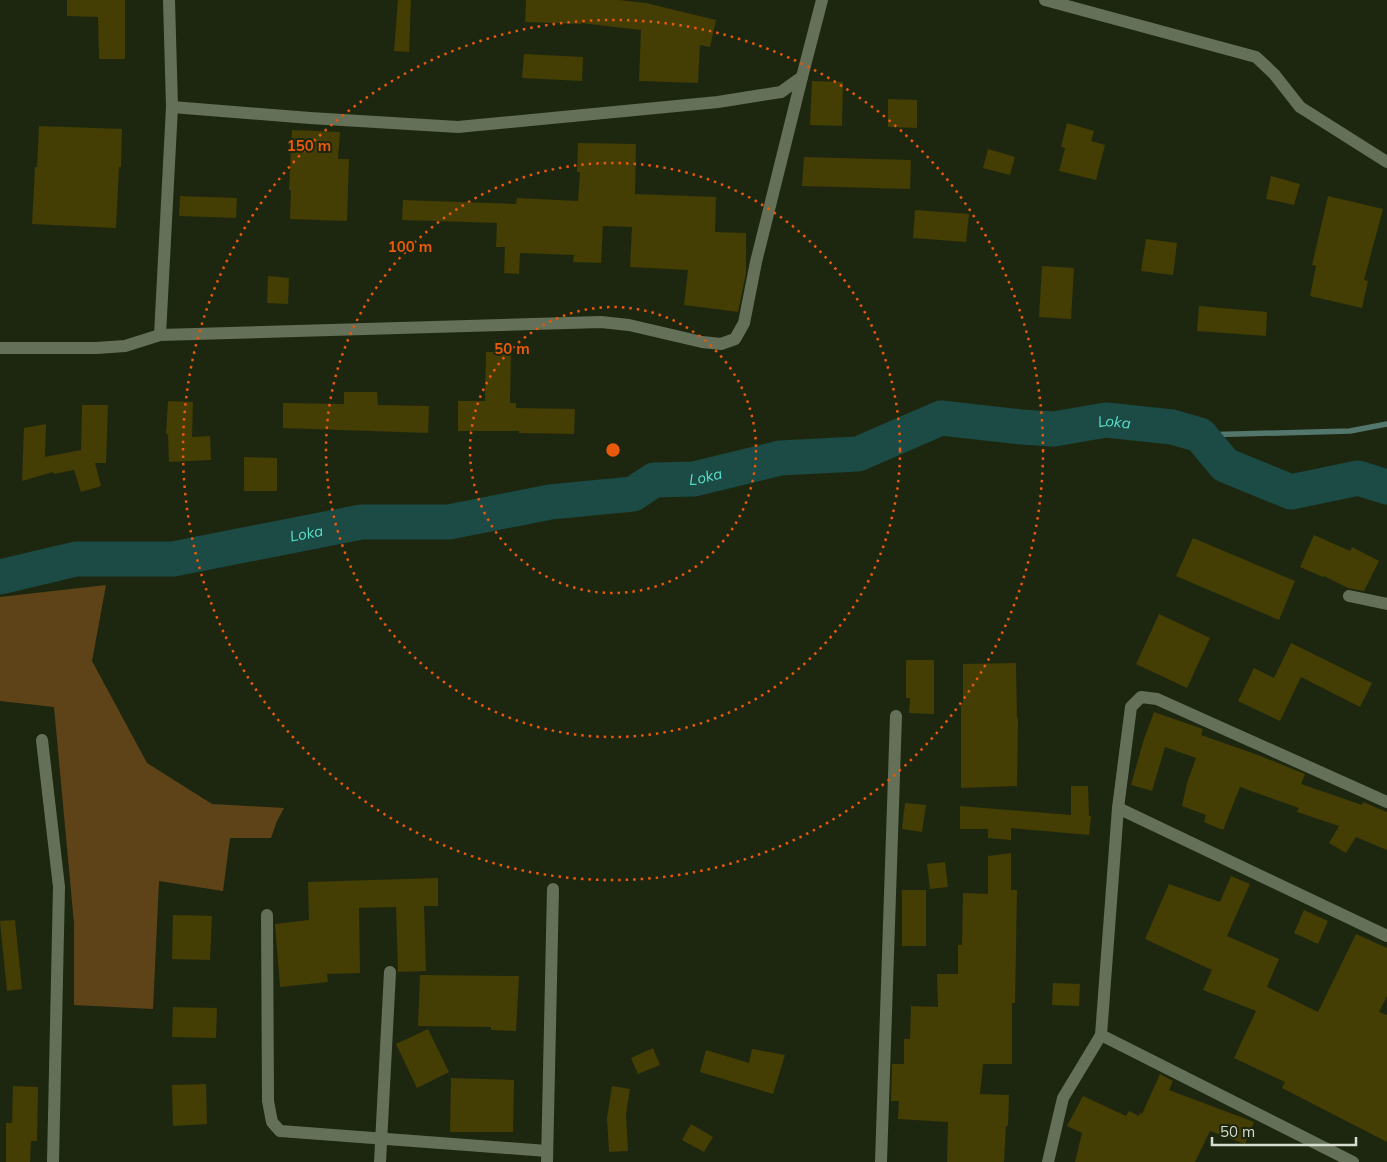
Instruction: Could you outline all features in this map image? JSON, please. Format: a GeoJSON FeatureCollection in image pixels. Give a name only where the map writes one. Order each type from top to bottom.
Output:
{"type":"FeatureCollection","features":[{"type":"Feature","properties":{"kind":"street"},"geometry":{"type":"LineString","coordinates":[[160,335],[172,107],[169,0]]}},
{"type":"Feature","properties":{"kind":"street"},"geometry":{"type":"LineString","coordinates":[[0,348],[96,348],[125,346],[160,335],[601,322],[629,325],[702,342],[721,344],[735,339],[744,323],[756,262],[822,0]]}},
{"type":"Feature","properties":{"kind":"street"},"geometry":{"type":"LineString","coordinates":[[1045,0],[1256,57],[1274,74],[1300,107],[1387,162]]}},
{"type":"Feature","properties":{"kind":"street"},"geometry":{"type":"LineString","coordinates":[[172,107],[458,127],[718,102],[781,92],[802,77]]}},
{"type":"Feature","properties":{"kind":"street"},"geometry":{"type":"LineString","coordinates":[[1350,596],[1387,604]]}},
{"type":"Feature","properties":{"kind":"street"},"geometry":{"type":"LineString","coordinates":[[1048,1162],[1063,1098],[1101,1035],[1118,808],[1131,707],[1141,697],[1158,699],[1387,802]]}},
{"type":"Feature","properties":{"kind":"street"},"geometry":{"type":"LineString","coordinates":[[881,1162],[896,716]]}},
{"type":"Feature","properties":{"kind":"street"},"geometry":{"type":"LineString","coordinates":[[42,740],[59,887],[53,1162]]}},
{"type":"Feature","properties":{"kind":"street"},"geometry":{"type":"LineString","coordinates":[[1118,808],[1387,936]]}},
{"type":"Feature","properties":{"kind":"street"},"geometry":{"type":"LineString","coordinates":[[267,915],[268,1101],[272,1122],[280,1131],[382,1139],[547,1156],[553,889]]}},
{"type":"Feature","properties":{"kind":"street"},"geometry":{"type":"LineString","coordinates":[[380,1162],[390,972]]}},
{"type":"Feature","properties":{"kind":"street"},"geometry":{"type":"LineString","coordinates":[[1101,1035],[1353,1162]]}},
{"type":"Feature","properties":{"kind":"shaded area"},"geometry":{"type":"Polygon","coordinates":[[[106,585],[92,661],[147,763],[212,804],[284,808],[271,838],[230,838],[223,891],[159,881],[153,1009],[74,1005],[74,923],[54,707],[0,701],[0,597],[106,585]]]}},
{"type":"Feature","properties":{"kind":"building"},"geometry":{"type":"Polygon","coordinates":[[[67,0],[125,0],[125,59],[99,59],[98,17],[67,16],[67,0]]]}},
{"type":"Feature","properties":{"kind":"building"},"geometry":{"type":"Polygon","coordinates":[[[398,0],[411,0],[409,52],[394,51],[398,0]]]}},
{"type":"Feature","properties":{"kind":"building"},"geometry":{"type":"Polygon","coordinates":[[[526,0],[618,0],[646,3],[716,20],[710,47],[700,45],[698,83],[639,81],[641,30],[581,23],[525,22],[526,0]]]}},
{"type":"Feature","properties":{"kind":"building"},"geometry":{"type":"Polygon","coordinates":[[[524,54],[583,57],[582,81],[522,78],[524,54]]]}},
{"type":"Feature","properties":{"kind":"building"},"geometry":{"type":"Polygon","coordinates":[[[812,81],[843,82],[842,126],[810,125],[812,81]]]}},
{"type":"Feature","properties":{"kind":"building"},"geometry":{"type":"Polygon","coordinates":[[[888,99],[917,100],[917,128],[888,127],[888,99]]]}},
{"type":"Feature","properties":{"kind":"building"},"geometry":{"type":"Polygon","coordinates":[[[1067,123],[1094,131],[1091,141],[1105,145],[1096,180],[1059,171],[1065,148],[1061,147],[1067,123]]]}},
{"type":"Feature","properties":{"kind":"building"},"geometry":{"type":"Polygon","coordinates":[[[39,126],[122,129],[116,228],[32,224],[39,126]]]}},
{"type":"Feature","properties":{"kind":"building"},"geometry":{"type":"Polygon","coordinates":[[[292,130],[340,132],[338,159],[349,159],[347,221],[290,219],[291,190],[289,190],[292,130]]]}},
{"type":"Feature","properties":{"kind":"building"},"geometry":{"type":"Polygon","coordinates":[[[578,143],[636,144],[635,194],[716,197],[715,232],[746,233],[746,273],[738,312],[684,305],[688,270],[630,267],[632,227],[603,226],[601,263],[573,262],[574,255],[520,253],[519,274],[504,273],[505,247],[496,247],[497,223],[402,220],[403,200],[516,204],[517,198],[578,201],[580,172],[577,172],[578,143]]]}},
{"type":"Feature","properties":{"kind":"building"},"geometry":{"type":"Polygon","coordinates":[[[988,149],[1015,157],[1010,175],[983,168],[988,149]]]}},
{"type":"Feature","properties":{"kind":"building"},"geometry":{"type":"Polygon","coordinates":[[[804,157],[911,160],[910,189],[802,186],[804,157]]]}},
{"type":"Feature","properties":{"kind":"building"},"geometry":{"type":"Polygon","coordinates":[[[1271,176],[1300,184],[1294,205],[1266,199],[1271,176]]]}},
{"type":"Feature","properties":{"kind":"building"},"geometry":{"type":"Polygon","coordinates":[[[180,196],[237,198],[236,218],[179,216],[180,196]]]}},
{"type":"Feature","properties":{"kind":"building"},"geometry":{"type":"Polygon","coordinates":[[[1328,196],[1383,209],[1364,280],[1368,281],[1362,308],[1310,296],[1316,266],[1312,265],[1328,196]]]}},
{"type":"Feature","properties":{"kind":"building"},"geometry":{"type":"Polygon","coordinates":[[[915,210],[969,214],[966,242],[913,238],[915,210]]]}},
{"type":"Feature","properties":{"kind":"building"},"geometry":{"type":"Polygon","coordinates":[[[1146,239],[1177,243],[1173,275],[1141,271],[1146,239]]]}},
{"type":"Feature","properties":{"kind":"building"},"geometry":{"type":"Polygon","coordinates":[[[1042,266],[1074,268],[1071,319],[1039,317],[1042,266]]]}},
{"type":"Feature","properties":{"kind":"building"},"geometry":{"type":"Polygon","coordinates":[[[268,276],[289,278],[288,304],[267,303],[268,276]]]}},
{"type":"Feature","properties":{"kind":"building"},"geometry":{"type":"Polygon","coordinates":[[[1199,306],[1267,312],[1266,336],[1197,331],[1199,306]]]}},
{"type":"Feature","properties":{"kind":"building"},"geometry":{"type":"Polygon","coordinates":[[[486,352],[511,352],[510,403],[516,403],[516,408],[575,409],[574,434],[519,433],[519,431],[458,431],[458,401],[485,401],[486,352]]]}},
{"type":"Feature","properties":{"kind":"building"},"geometry":{"type":"Polygon","coordinates":[[[344,392],[377,392],[378,405],[429,406],[428,433],[283,428],[283,403],[344,404],[344,392]]]}},
{"type":"Feature","properties":{"kind":"building"},"geometry":{"type":"Polygon","coordinates":[[[168,401],[193,402],[192,437],[210,436],[211,460],[169,462],[168,434],[166,434],[168,401]]]}},
{"type":"Feature","properties":{"kind":"building"},"geometry":{"type":"Polygon","coordinates":[[[82,405],[108,405],[106,463],[95,463],[101,486],[81,492],[74,470],[54,474],[53,472],[22,481],[24,428],[46,424],[45,457],[81,450],[82,405]]]}},
{"type":"Feature","properties":{"kind":"building"},"geometry":{"type":"Polygon","coordinates":[[[244,457],[277,458],[277,491],[244,491],[244,457]]]}},
{"type":"Feature","properties":{"kind":"building"},"geometry":{"type":"Polygon","coordinates":[[[1314,535],[1350,551],[1352,547],[1379,561],[1364,591],[1348,588],[1300,567],[1314,535]]]}},
{"type":"Feature","properties":{"kind":"building"},"geometry":{"type":"Polygon","coordinates":[[[1193,538],[1295,581],[1279,620],[1176,576],[1193,538]]]}},
{"type":"Feature","properties":{"kind":"building"},"geometry":{"type":"Polygon","coordinates":[[[1159,614],[1210,638],[1187,688],[1136,664],[1159,614]]]}},
{"type":"Feature","properties":{"kind":"building"},"geometry":{"type":"Polygon","coordinates":[[[1291,643],[1372,683],[1360,707],[1301,677],[1280,721],[1238,701],[1254,668],[1274,678],[1291,643]]]}},
{"type":"Feature","properties":{"kind":"building"},"geometry":{"type":"Polygon","coordinates":[[[906,660],[934,660],[934,714],[909,713],[910,698],[906,698],[906,660]]]}},
{"type":"Feature","properties":{"kind":"building"},"geometry":{"type":"Polygon","coordinates":[[[1016,663],[1018,718],[1017,786],[961,788],[963,664],[1016,663]]]}},
{"type":"Feature","properties":{"kind":"building"},"geometry":{"type":"Polygon","coordinates":[[[1154,712],[1203,729],[1201,735],[1305,774],[1301,784],[1362,805],[1363,802],[1387,812],[1387,850],[1356,837],[1346,853],[1329,843],[1339,826],[1297,812],[1299,808],[1240,787],[1223,830],[1204,822],[1206,815],[1182,806],[1187,783],[1196,758],[1165,747],[1152,791],[1131,785],[1154,712]]]}},
{"type":"Feature","properties":{"kind":"building"},"geometry":{"type":"Polygon","coordinates":[[[1071,786],[1088,786],[1089,816],[1091,816],[1089,835],[1011,828],[1011,840],[988,838],[988,829],[960,829],[960,806],[1071,815],[1071,786]]]}},
{"type":"Feature","properties":{"kind":"building"},"geometry":{"type":"Polygon","coordinates":[[[905,803],[926,805],[922,832],[902,829],[905,803]]]}},
{"type":"Feature","properties":{"kind":"building"},"geometry":{"type":"Polygon","coordinates":[[[1011,853],[1011,890],[1017,890],[1015,1003],[1012,1003],[1012,1064],[983,1064],[980,1094],[1009,1095],[1004,1162],[947,1162],[948,1122],[898,1119],[899,1101],[891,1101],[892,1064],[904,1064],[904,1039],[910,1039],[911,1006],[938,1007],[937,974],[958,974],[958,945],[962,945],[963,893],[988,894],[988,856],[1011,853]]]}},
{"type":"Feature","properties":{"kind":"building"},"geometry":{"type":"Polygon","coordinates":[[[945,862],[948,887],[930,889],[927,864],[945,862]]]}},
{"type":"Feature","properties":{"kind":"building"},"geometry":{"type":"Polygon","coordinates":[[[1231,876],[1250,884],[1227,936],[1279,959],[1267,987],[1318,1012],[1356,934],[1387,948],[1387,996],[1379,1012],[1387,1015],[1387,1142],[1282,1088],[1285,1082],[1234,1058],[1256,1011],[1203,990],[1212,970],[1145,939],[1169,884],[1220,902],[1231,876]]]}},
{"type":"Feature","properties":{"kind":"building"},"geometry":{"type":"Polygon","coordinates":[[[438,878],[438,906],[424,906],[426,971],[398,972],[396,907],[359,908],[360,973],[327,974],[328,982],[280,987],[275,924],[309,920],[308,882],[438,878]]]}},
{"type":"Feature","properties":{"kind":"building"},"geometry":{"type":"Polygon","coordinates":[[[902,890],[926,890],[926,946],[902,946],[902,890]]]}},
{"type":"Feature","properties":{"kind":"building"},"geometry":{"type":"Polygon","coordinates":[[[1304,910],[1328,921],[1318,944],[1294,933],[1304,910]]]}},
{"type":"Feature","properties":{"kind":"building"},"geometry":{"type":"Polygon","coordinates":[[[173,915],[212,916],[210,960],[172,959],[173,915]]]}},
{"type":"Feature","properties":{"kind":"building"},"geometry":{"type":"Polygon","coordinates":[[[15,920],[22,989],[7,991],[0,921],[15,920]]]}},
{"type":"Feature","properties":{"kind":"building"},"geometry":{"type":"Polygon","coordinates":[[[420,975],[519,976],[516,1031],[491,1030],[491,1027],[418,1026],[420,975]]]}},
{"type":"Feature","properties":{"kind":"building"},"geometry":{"type":"Polygon","coordinates":[[[1053,983],[1080,984],[1079,1006],[1052,1005],[1053,983]]]}},
{"type":"Feature","properties":{"kind":"building"},"geometry":{"type":"Polygon","coordinates":[[[173,1007],[217,1008],[216,1038],[172,1037],[173,1007]]]}},
{"type":"Feature","properties":{"kind":"building"},"geometry":{"type":"Polygon","coordinates":[[[428,1029],[449,1072],[417,1088],[396,1044],[428,1029]]]}},
{"type":"Feature","properties":{"kind":"building"},"geometry":{"type":"Polygon","coordinates":[[[653,1048],[660,1065],[638,1074],[631,1058],[653,1048]]]}},
{"type":"Feature","properties":{"kind":"building"},"geometry":{"type":"Polygon","coordinates":[[[752,1049],[785,1055],[773,1094],[700,1072],[706,1050],[749,1063],[752,1049]]]}},
{"type":"Feature","properties":{"kind":"building"},"geometry":{"type":"Polygon","coordinates":[[[1160,1074],[1173,1081],[1169,1090],[1254,1122],[1245,1144],[1210,1131],[1195,1162],[1075,1162],[1082,1133],[1067,1126],[1083,1096],[1126,1116],[1129,1111],[1139,1116],[1140,1113],[1142,1114],[1160,1074]]]}},
{"type":"Feature","properties":{"kind":"building"},"geometry":{"type":"Polygon","coordinates":[[[451,1078],[514,1080],[513,1132],[450,1132],[451,1078]]]}},
{"type":"Feature","properties":{"kind":"building"},"geometry":{"type":"Polygon","coordinates":[[[206,1084],[207,1124],[173,1126],[172,1085],[206,1084]]]}},
{"type":"Feature","properties":{"kind":"building"},"geometry":{"type":"Polygon","coordinates":[[[13,1086],[38,1087],[37,1141],[31,1141],[30,1162],[6,1162],[6,1123],[12,1123],[13,1086]]]}},
{"type":"Feature","properties":{"kind":"building"},"geometry":{"type":"Polygon","coordinates":[[[612,1086],[630,1089],[626,1114],[628,1151],[609,1152],[607,1118],[612,1086]]]}},
{"type":"Feature","properties":{"kind":"building"},"geometry":{"type":"Polygon","coordinates":[[[691,1124],[713,1137],[704,1152],[682,1140],[691,1124]]]}},
{"type":"Feature","properties":{"kind":"waterway","name":"Loka"},"geometry":{"type":"LineString","coordinates":[[0,577],[76,559],[173,559],[361,522],[449,522],[550,502],[633,494],[654,480],[694,479],[780,458],[858,454],[941,418],[1054,429],[1106,420],[1172,427],[1200,435],[1225,465],[1291,492],[1358,478],[1387,487]]}},
{"type":"Feature","properties":{"kind":"waterway"},"geometry":{"type":"LineString","coordinates":[[1200,435],[1350,431],[1387,424]]}}]}
